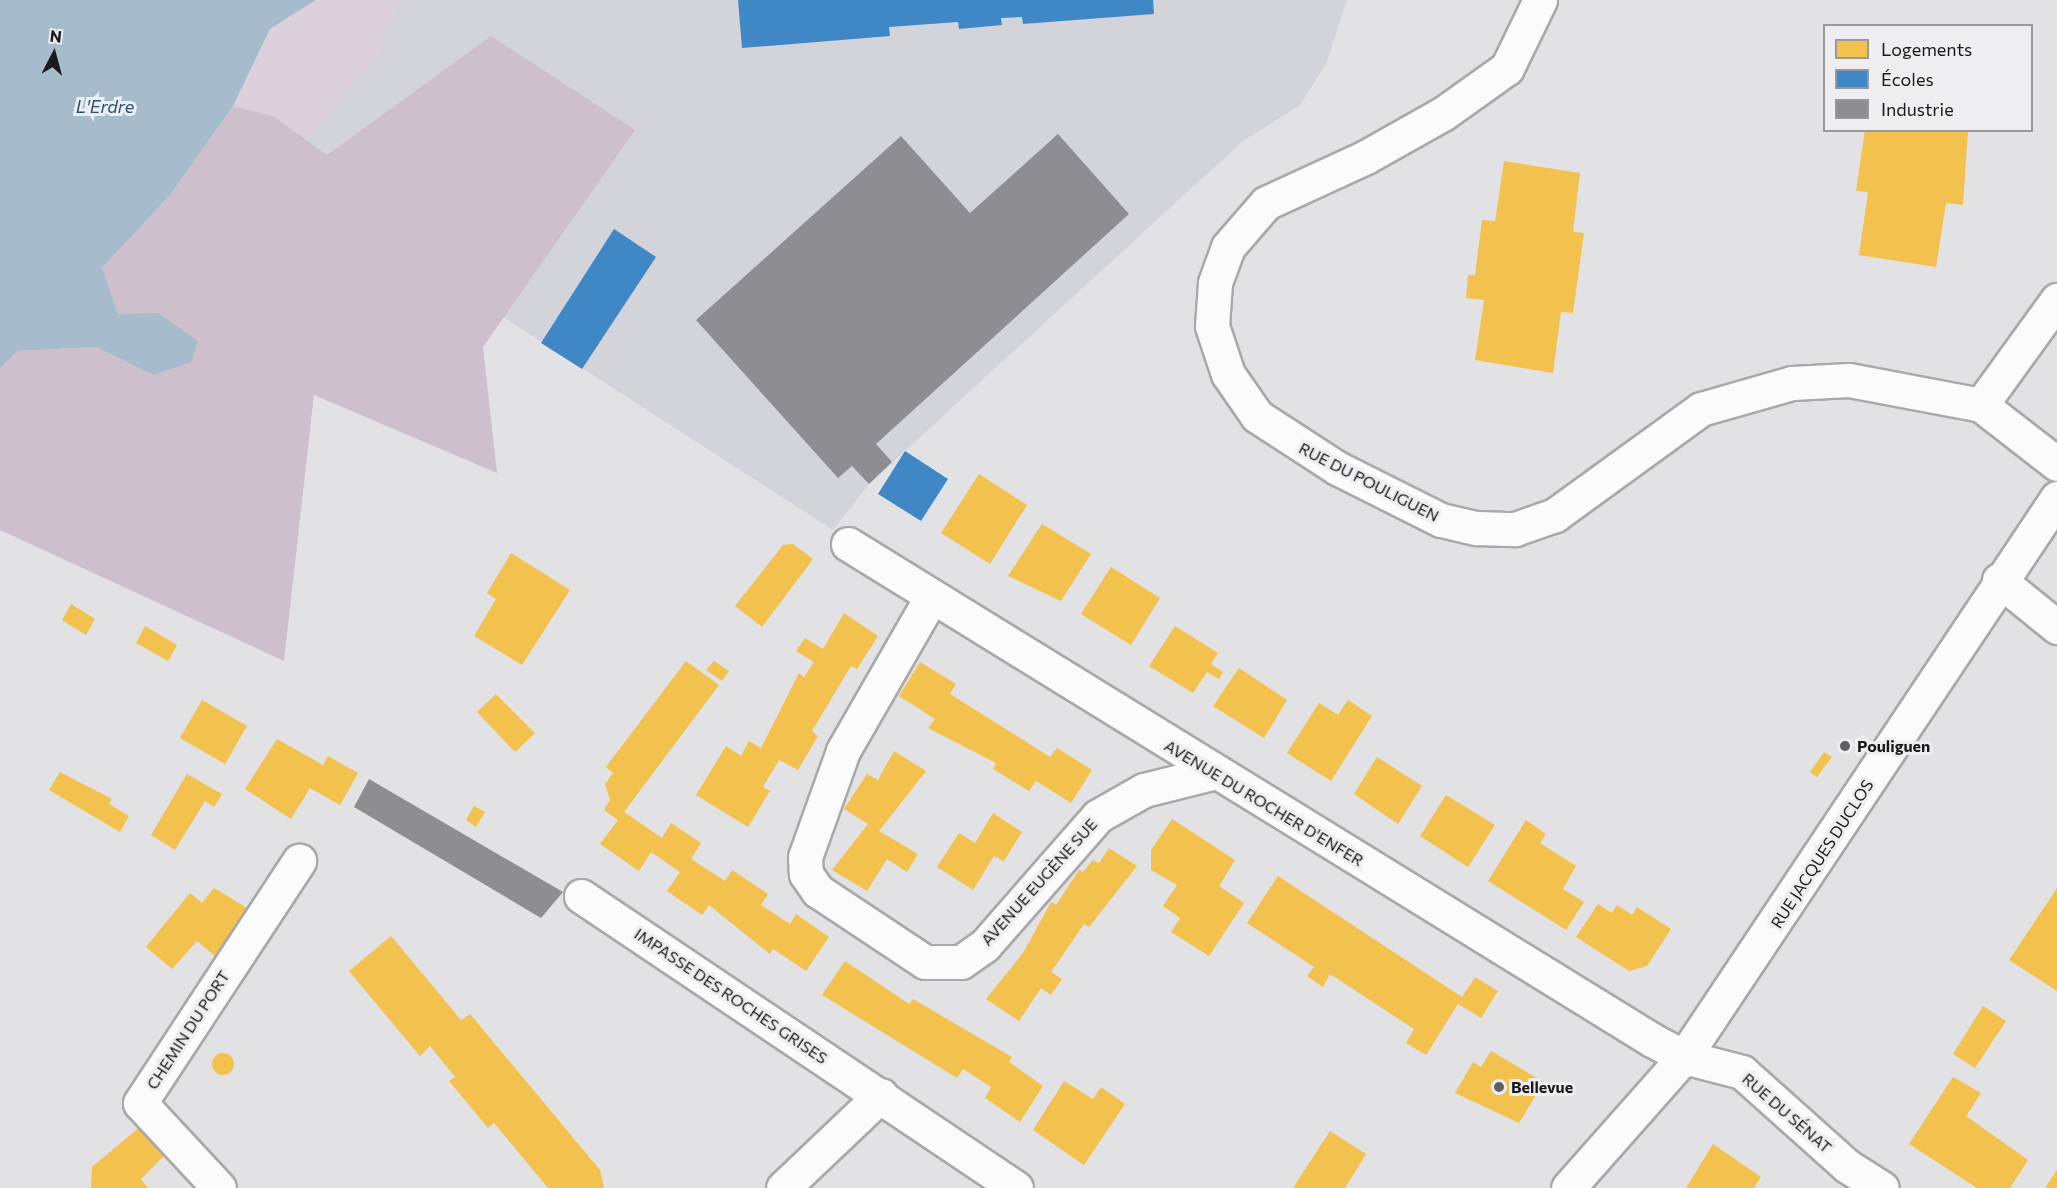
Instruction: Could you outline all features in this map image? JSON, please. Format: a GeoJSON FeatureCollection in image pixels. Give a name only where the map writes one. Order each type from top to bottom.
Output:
{"type":"FeatureCollection","features":[{"type":"Feature","properties":{"kind":"street","name":"RUE DU POULIGUEN"},"geometry":{"type":"LineString","coordinates":[[1540,0],[1507,68],[1386,146],[1266,202],[1228,247],[1215,283],[1212,326],[1228,374],[1257,416],[1337,468],[1441,520],[1515,529],[1555,515],[1589,494],[1701,409],[1745,393],[1849,380],[1981,405],[2057,464]]}},
{"type":"Feature","properties":{"kind":"street"},"geometry":{"type":"LineString","coordinates":[[1981,405],[2057,300]]}},
{"type":"Feature","properties":{"kind":"street","name":"RUE JACQUES DUCLOS"},"geometry":{"type":"LineString","coordinates":[[1568,1188],[1684,1057],[1999,580],[2057,498]]}},
{"type":"Feature","properties":{"kind":"street","name":"AVENUE DU ROCHER D'ENFER"},"geometry":{"type":"LineString","coordinates":[[848,544],[1212,773],[1684,1057]]}},
{"type":"Feature","properties":{"kind":"street"},"geometry":{"type":"LineString","coordinates":[[1999,580],[2057,627]]}},
{"type":"Feature","properties":{"kind":"street","name":"AVENUE EUGÈNE SUE"},"geometry":{"type":"LineString","coordinates":[[932,596],[843,751],[805,856],[806,874],[818,891],[915,956],[925,962],[961,962],[984,945],[1098,816],[1144,790],[1212,773]]}},
{"type":"Feature","properties":{"kind":"street","name":"CHEMIN DU PORT"},"geometry":{"type":"LineString","coordinates":[[219,1188],[140,1103],[299,861]]}},
{"type":"Feature","properties":{"kind":"street","name":"IMPASSE DES ROCHES GRISES"},"geometry":{"type":"LineString","coordinates":[[581,896],[881,1095],[1016,1188]]}},
{"type":"Feature","properties":{"kind":"street","name":"RUE DU SÉNAT"},"geometry":{"type":"LineString","coordinates":[[1684,1057],[1742,1072],[1847,1166],[1882,1188]]}},
{"type":"Feature","properties":{"kind":"street"},"geometry":{"type":"LineString","coordinates":[[783,1188],[881,1095]]}},
{"type":"Feature","properties":{"kind":"shaded area"},"geometry":{"type":"Polygon","coordinates":[[[316,0],[401,0],[374,60],[304,143],[273,116],[233,106],[270,29],[316,0]]]}},
{"type":"Feature","properties":{"kind":"shaded area"},"geometry":{"type":"Polygon","coordinates":[[[401,0],[1347,0],[1326,64],[1300,105],[1243,141],[869,484],[833,530],[278,172],[374,60],[401,0]]]}},
{"type":"Feature","properties":{"kind":"shaded area"},"geometry":{"type":"Polygon","coordinates":[[[491,36],[635,130],[483,347],[497,473],[314,395],[284,661],[0,530],[0,369],[16,351],[96,347],[153,375],[118,314],[102,268],[171,194],[233,106],[273,116],[327,155],[491,36]]]}},
{"type":"Feature","properties":{"kind":"water","name":"L'Erdre"},"geometry":{"type":"Polygon","coordinates":[[[0,0],[316,0],[270,29],[233,106],[171,194],[102,268],[118,314],[158,313],[198,341],[191,362],[153,375],[96,347],[17,351],[0,369],[0,0]]]}},
{"type":"Feature","properties":{"kind":"building: Logements"},"geometry":{"type":"Polygon","coordinates":[[[1865,132],[1968,132],[1963,205],[1946,203],[1936,267],[1859,255],[1868,192],[1856,191],[1865,132]]]}},
{"type":"Feature","properties":{"kind":"building: Logements"},"geometry":{"type":"Polygon","coordinates":[[[1504,161],[1580,173],[1573,232],[1584,233],[1573,313],[1561,312],[1553,373],[1475,360],[1484,300],[1466,298],[1468,275],[1475,275],[1482,220],[1495,221],[1504,161]]]}},
{"type":"Feature","properties":{"kind":"building: Logements"},"geometry":{"type":"Polygon","coordinates":[[[979,474],[1027,505],[990,564],[941,533],[979,474]]]}},
{"type":"Feature","properties":{"kind":"building: Logements"},"geometry":{"type":"Polygon","coordinates":[[[1042,524],[1091,554],[1061,601],[1008,576],[1042,524]]]}},
{"type":"Feature","properties":{"kind":"building: Logements"},"geometry":{"type":"Polygon","coordinates":[[[793,544],[813,559],[762,627],[735,606],[783,545],[793,544]]]}},
{"type":"Feature","properties":{"kind":"building: Logements"},"geometry":{"type":"Polygon","coordinates":[[[511,553],[570,590],[522,665],[474,636],[496,599],[487,593],[511,553]]]}},
{"type":"Feature","properties":{"kind":"building: Logements"},"geometry":{"type":"Polygon","coordinates":[[[1111,567],[1160,598],[1131,645],[1081,614],[1111,567]]]}},
{"type":"Feature","properties":{"kind":"building: Logements"},"geometry":{"type":"Polygon","coordinates":[[[71,604],[95,619],[86,635],[62,620],[71,604]]]}},
{"type":"Feature","properties":{"kind":"building: Logements"},"geometry":{"type":"Polygon","coordinates":[[[844,613],[878,636],[857,669],[851,666],[812,731],[818,736],[798,770],[779,760],[763,787],[770,791],[748,827],[696,795],[726,746],[741,756],[749,741],[761,748],[799,673],[804,677],[814,662],[796,651],[805,638],[823,649],[844,613]]]}},
{"type":"Feature","properties":{"kind":"building: Logements"},"geometry":{"type":"Polygon","coordinates":[[[145,626],[177,645],[168,661],[136,643],[145,626]]]}},
{"type":"Feature","properties":{"kind":"building: Logements"},"geometry":{"type":"Polygon","coordinates":[[[1175,626],[1218,653],[1211,664],[1223,672],[1219,679],[1207,672],[1193,693],[1149,666],[1175,626]]]}},
{"type":"Feature","properties":{"kind":"building: Logements"},"geometry":{"type":"Polygon","coordinates":[[[686,661],[719,685],[624,812],[662,838],[671,823],[701,843],[691,859],[725,881],[732,870],[768,894],[761,905],[790,924],[796,914],[829,937],[806,971],[773,949],[770,954],[709,905],[702,915],[667,891],[680,872],[651,852],[639,871],[600,844],[618,820],[604,810],[610,800],[605,784],[613,773],[606,767],[686,661]]]}},
{"type":"Feature","properties":{"kind":"building: Logements"},"geometry":{"type":"Polygon","coordinates":[[[714,661],[729,671],[722,681],[706,670],[714,661]]]}},
{"type":"Feature","properties":{"kind":"building: Logements"},"geometry":{"type":"Polygon","coordinates":[[[920,662],[956,684],[950,694],[1050,757],[1057,748],[1092,770],[1071,803],[1036,781],[1029,791],[993,769],[996,763],[928,728],[935,719],[899,696],[920,662]]]}},
{"type":"Feature","properties":{"kind":"building: Logements"},"geometry":{"type":"Polygon","coordinates":[[[1239,668],[1287,700],[1264,738],[1213,706],[1239,668]]]}},
{"type":"Feature","properties":{"kind":"building: Logements"},"geometry":{"type":"Polygon","coordinates":[[[496,694],[535,733],[515,752],[477,712],[496,694]]]}},
{"type":"Feature","properties":{"kind":"building: Logements"},"geometry":{"type":"Polygon","coordinates":[[[202,700],[247,726],[225,764],[180,738],[202,700]]]}},
{"type":"Feature","properties":{"kind":"building: Logements"},"geometry":{"type":"Polygon","coordinates":[[[1348,700],[1372,716],[1331,781],[1287,753],[1319,703],[1338,715],[1348,700]]]}},
{"type":"Feature","properties":{"kind":"building: Logements"},"geometry":{"type":"Polygon","coordinates":[[[277,739],[323,765],[328,756],[358,773],[340,805],[310,788],[291,819],[245,789],[277,739]]]}},
{"type":"Feature","properties":{"kind":"building: Logements"},"geometry":{"type":"Polygon","coordinates":[[[894,751],[926,771],[879,831],[918,854],[907,872],[887,859],[867,891],[832,870],[868,824],[844,809],[867,774],[878,780],[894,751]]]}},
{"type":"Feature","properties":{"kind":"building: Logements"},"geometry":{"type":"Polygon","coordinates":[[[1824,752],[1832,757],[1817,777],[1810,772],[1824,752]]]}},
{"type":"Feature","properties":{"kind":"building: Logements"},"geometry":{"type":"Polygon","coordinates":[[[1377,757],[1422,786],[1398,824],[1354,794],[1377,757]]]}},
{"type":"Feature","properties":{"kind":"building: Logements"},"geometry":{"type":"Polygon","coordinates":[[[60,772],[112,799],[109,804],[129,816],[120,832],[49,790],[60,772]]]}},
{"type":"Feature","properties":{"kind":"building: Logements"},"geometry":{"type":"Polygon","coordinates":[[[187,774],[222,794],[214,807],[205,801],[175,850],[151,835],[187,774]]]}},
{"type":"Feature","properties":{"kind":"building: Logements"},"geometry":{"type":"Polygon","coordinates":[[[1446,795],[1495,825],[1468,867],[1420,836],[1446,795]]]}},
{"type":"Feature","properties":{"kind":"building: Logements"},"geometry":{"type":"Polygon","coordinates":[[[474,806],[485,812],[476,827],[466,820],[474,806]]]}},
{"type":"Feature","properties":{"kind":"building: Logements"},"geometry":{"type":"Polygon","coordinates":[[[993,813],[1022,832],[1004,861],[994,856],[973,890],[937,867],[959,833],[975,843],[993,813]]]}},
{"type":"Feature","properties":{"kind":"building: Logements"},"geometry":{"type":"Polygon","coordinates":[[[1172,819],[1235,860],[1219,886],[1244,903],[1209,956],[1171,932],[1180,918],[1163,906],[1177,885],[1151,870],[1151,850],[1172,819]]]}},
{"type":"Feature","properties":{"kind":"building: Logements"},"geometry":{"type":"Polygon","coordinates":[[[1526,820],[1546,834],[1540,843],[1576,866],[1563,889],[1584,902],[1566,930],[1488,881],[1526,820]]]}},
{"type":"Feature","properties":{"kind":"building: Logements"},"geometry":{"type":"Polygon","coordinates":[[[1109,848],[1137,866],[1089,927],[1084,924],[1051,972],[1062,979],[1051,995],[1041,988],[1019,1021],[986,999],[1023,953],[1051,902],[1056,905],[1079,870],[1083,872],[1093,860],[1099,863],[1109,848]]]}},
{"type":"Feature","properties":{"kind":"building: Logements"},"geometry":{"type":"Polygon","coordinates":[[[1278,876],[1462,997],[1475,977],[1498,991],[1481,1018],[1458,1004],[1426,1055],[1406,1043],[1414,1029],[1330,974],[1323,987],[1307,976],[1314,967],[1247,923],[1278,876]]]}},
{"type":"Feature","properties":{"kind":"building: Logements"},"geometry":{"type":"Polygon","coordinates":[[[214,888],[247,908],[216,957],[197,941],[172,969],[146,947],[190,893],[202,903],[214,888]]]}},
{"type":"Feature","properties":{"kind":"building: Logements"},"geometry":{"type":"Polygon","coordinates":[[[2057,888],[2057,991],[2009,960],[2057,888]]]}},
{"type":"Feature","properties":{"kind":"building: Logements"},"geometry":{"type":"Polygon","coordinates":[[[1598,904],[1612,913],[1617,905],[1632,915],[1637,907],[1671,929],[1647,966],[1629,971],[1576,937],[1598,904]]]}},
{"type":"Feature","properties":{"kind":"building: Logements"},"geometry":{"type":"Polygon","coordinates":[[[391,936],[461,1020],[470,1014],[600,1170],[604,1188],[548,1188],[494,1123],[488,1128],[449,1081],[455,1077],[430,1046],[420,1056],[349,971],[391,936]]]}},
{"type":"Feature","properties":{"kind":"building: Logements"},"geometry":{"type":"Polygon","coordinates":[[[845,961],[909,1004],[913,999],[1012,1057],[1009,1062],[1043,1086],[1020,1122],[985,1098],[991,1087],[963,1069],[957,1078],[822,995],[845,961]]]}},
{"type":"Feature","properties":{"kind":"building: Logements"},"geometry":{"type":"Polygon","coordinates":[[[1983,1006],[2006,1021],[1975,1068],[1953,1054],[1983,1006]]]}},
{"type":"Feature","properties":{"kind":"building: Logements","name":"Bellevue"},"geometry":{"type":"Polygon","coordinates":[[[1491,1051],[1544,1082],[1519,1123],[1455,1093],[1473,1062],[1481,1067],[1491,1051]]]}},
{"type":"Feature","properties":{"kind":"building: Logements"},"geometry":{"type":"Polygon","coordinates":[[[223,1053],[231,1056],[234,1064],[231,1072],[223,1075],[215,1072],[212,1064],[215,1056],[223,1053]]]}},
{"type":"Feature","properties":{"kind":"building: Logements"},"geometry":{"type":"Polygon","coordinates":[[[1953,1077],[1981,1093],[1966,1116],[2028,1160],[2010,1188],[1977,1188],[1909,1144],[1953,1077]]]}},
{"type":"Feature","properties":{"kind":"building: Logements"},"geometry":{"type":"Polygon","coordinates":[[[1064,1081],[1093,1099],[1101,1087],[1125,1104],[1084,1165],[1033,1130],[1064,1081]]]}},
{"type":"Feature","properties":{"kind":"building: Logements"},"geometry":{"type":"Polygon","coordinates":[[[141,1126],[167,1153],[141,1179],[148,1188],[91,1188],[92,1167],[141,1126]]]}},
{"type":"Feature","properties":{"kind":"building: Logements"},"geometry":{"type":"Polygon","coordinates":[[[1330,1131],[1366,1154],[1345,1188],[1293,1188],[1330,1131]]]}},
{"type":"Feature","properties":{"kind":"building: Logements"},"geometry":{"type":"Polygon","coordinates":[[[1713,1144],[1761,1177],[1754,1188],[1686,1188],[1713,1144]]]}},
{"type":"Feature","properties":{"kind":"building: Logements"},"geometry":{"type":"Polygon","coordinates":[[[2057,1170],[2057,1188],[2045,1188],[2057,1170]]]}},
{"type":"Feature","properties":{"kind":"building: Écoles"},"geometry":{"type":"Polygon","coordinates":[[[738,0],[1153,0],[1154,14],[1023,24],[1022,17],[1001,18],[1002,25],[959,29],[958,22],[889,27],[890,36],[742,48],[738,0]]]}},
{"type":"Feature","properties":{"kind":"building: Écoles"},"geometry":{"type":"Polygon","coordinates":[[[614,229],[656,257],[582,369],[541,343],[614,229]]]}},
{"type":"Feature","properties":{"kind":"building: Écoles"},"geometry":{"type":"Polygon","coordinates":[[[905,451],[948,479],[921,521],[878,494],[905,451]]]}},
{"type":"Feature","properties":{"kind":"building: Industrie"},"geometry":{"type":"Polygon","coordinates":[[[1058,134],[1129,214],[876,444],[892,462],[869,484],[852,466],[838,478],[696,320],[901,136],[970,213],[1058,134]]]}},
{"type":"Feature","properties":{"kind":"building: Industrie"},"geometry":{"type":"Polygon","coordinates":[[[369,779],[563,892],[541,918],[354,807],[369,779]]]}},
{"type":"Feature","properties":{"kind":"place","name":"Pouliguen"},"geometry":{"type":"Point","coordinates":[1845,746]}},
{"type":"Feature","properties":{"kind":"place","name":"Bellevue"},"geometry":{"type":"Point","coordinates":[1499,1087]}}]}
